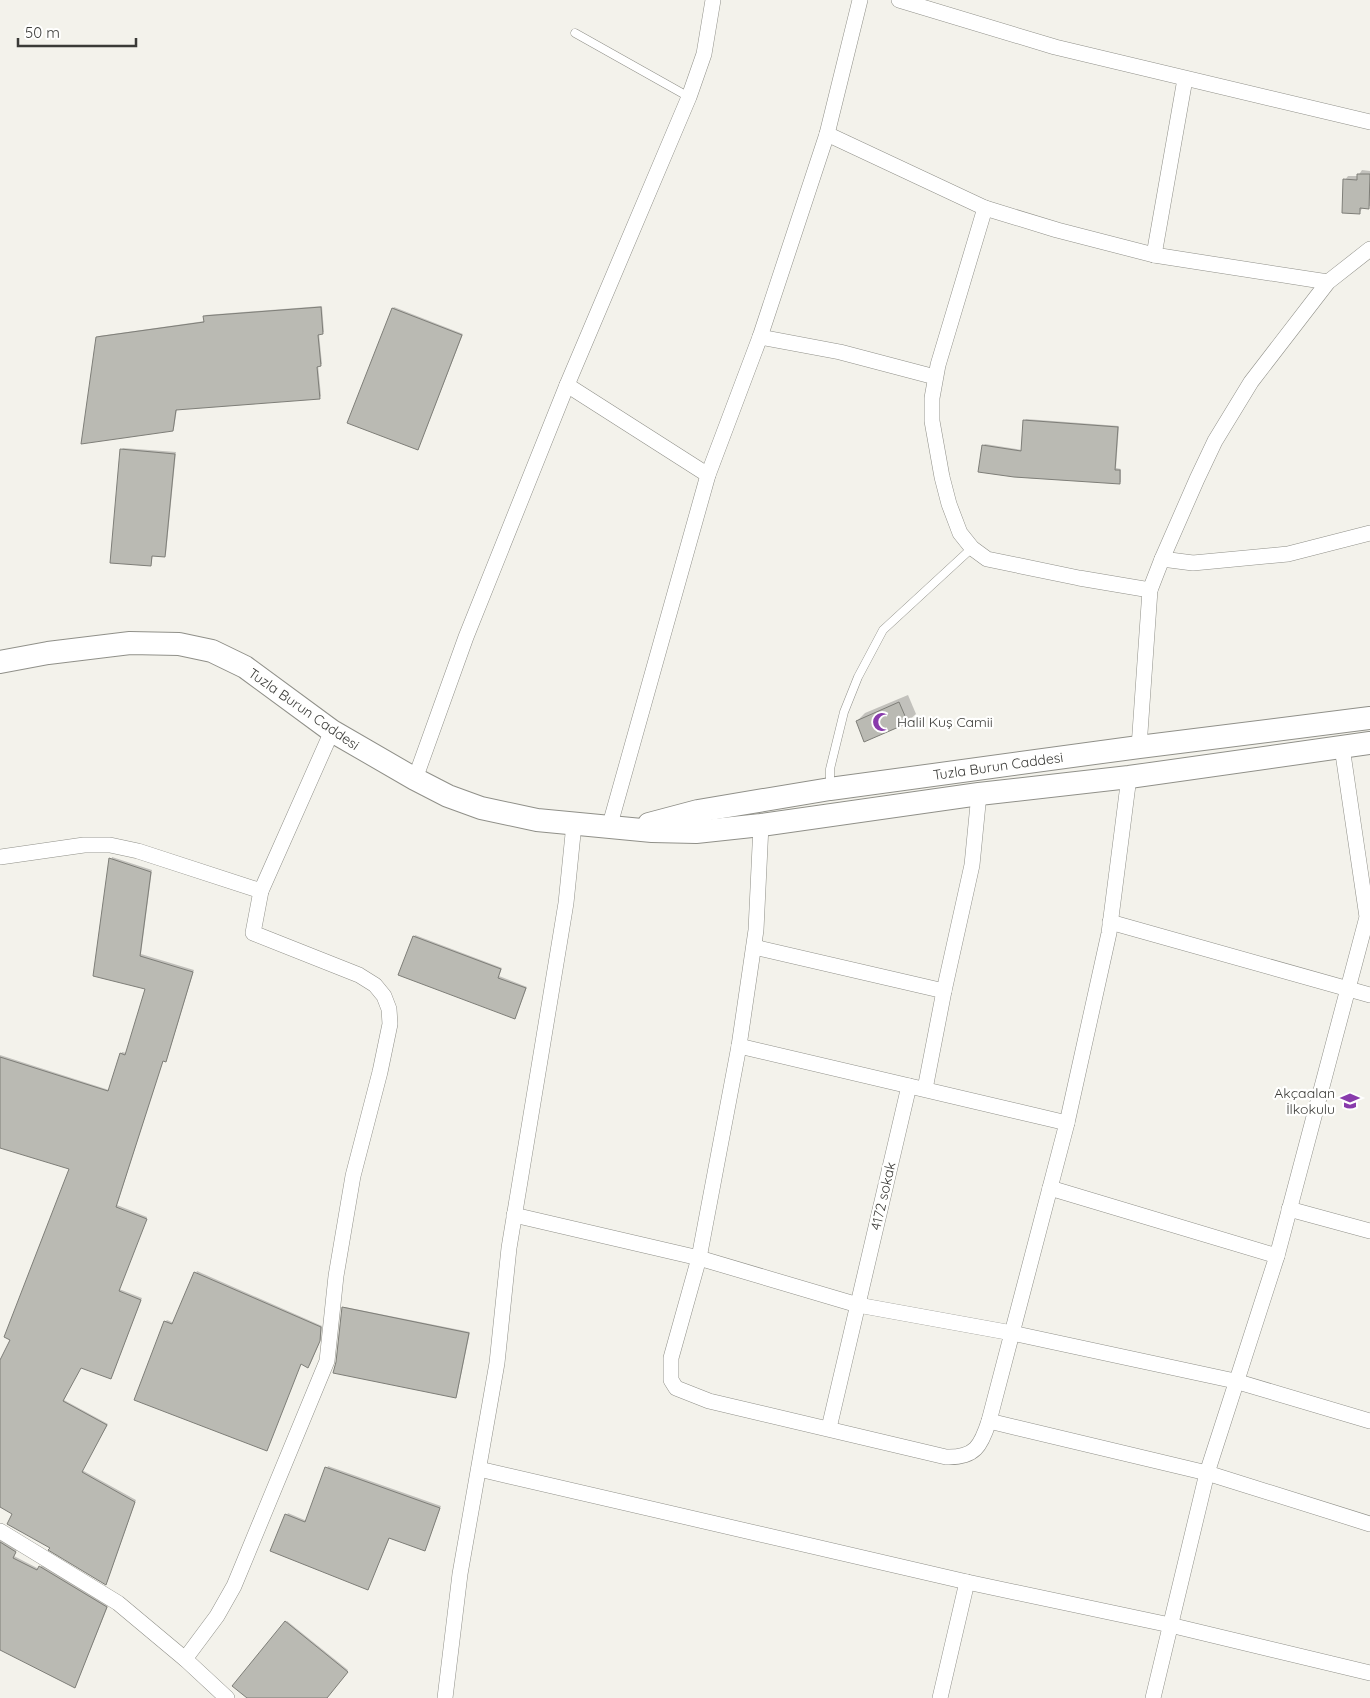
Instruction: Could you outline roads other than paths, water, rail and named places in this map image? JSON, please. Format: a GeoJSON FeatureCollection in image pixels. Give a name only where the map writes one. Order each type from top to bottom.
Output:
{"type":"FeatureCollection","features":[{"type":"Feature","properties":{"kind":"main road","name":"Tuzla Burun Caddesi"},"geometry":{"type":"LineString","coordinates":[[0,662],[48,653],[130,643],[172,644],[212,652],[245,667],[332,731],[415,780],[448,796],[481,808],[530,819],[619,829],[696,832],[761,825],[979,794],[1129,776],[1370,743]]}},
{"type":"Feature","properties":{"kind":"main road","name":"Tuzla Burun Caddesi"},"geometry":{"type":"LineString","coordinates":[[619,829],[698,811],[830,789],[1370,718]]}},
{"type":"Feature","properties":{"kind":"street"},"geometry":{"type":"LineString","coordinates":[[415,780],[466,636],[567,385],[689,97],[704,54],[713,0]]}},
{"type":"Feature","properties":{"kind":"street"},"geometry":{"type":"LineString","coordinates":[[619,829],[708,475],[760,337],[827,134],[860,0]]}},
{"type":"Feature","properties":{"kind":"street"},"geometry":{"type":"LineString","coordinates":[[900,0],[1055,48],[1370,122]]}},
{"type":"Feature","properties":{"kind":"street"},"geometry":{"type":"LineString","coordinates":[[1154,254],[1185,79]]}},
{"type":"Feature","properties":{"kind":"street"},"geometry":{"type":"LineString","coordinates":[[827,134],[985,208],[1057,230],[1154,254],[1328,282]]}},
{"type":"Feature","properties":{"kind":"street"},"geometry":{"type":"LineString","coordinates":[[985,208],[935,377],[932,398],[932,420],[942,477],[949,504],[960,533],[972,548],[987,558],[1004,563],[1150,590]]}},
{"type":"Feature","properties":{"kind":"street"},"geometry":{"type":"LineString","coordinates":[[1139,747],[1150,590],[1215,441],[1251,382],[1328,282],[1370,249]]}},
{"type":"Feature","properties":{"kind":"street"},"geometry":{"type":"LineString","coordinates":[[760,337],[840,352],[935,377]]}},
{"type":"Feature","properties":{"kind":"street"},"geometry":{"type":"LineString","coordinates":[[567,385],[708,475]]}},
{"type":"Feature","properties":{"kind":"street"},"geometry":{"type":"LineString","coordinates":[[1162,559],[1194,563],[1288,554],[1370,533]]}},
{"type":"Feature","properties":{"kind":"street"},"geometry":{"type":"LineString","coordinates":[[185,1659],[216,1616],[234,1586],[327,1361],[336,1276],[353,1176],[380,1072],[390,1024],[389,1009],[384,996],[375,985],[360,975],[252,933],[261,891],[332,731]]}},
{"type":"Feature","properties":{"kind":"street"},"geometry":{"type":"LineString","coordinates":[[1153,1698],[1207,1473],[1277,1256],[1348,988],[1369,917],[1342,747]]}},
{"type":"Feature","properties":{"kind":"street"},"geometry":{"type":"LineString","coordinates":[[761,825],[756,930],[739,1046],[699,1258],[672,1353],[671,1380],[676,1388],[709,1401],[946,1457],[958,1458],[975,1450],[983,1442],[1050,1188],[1110,922],[1129,776]]}},
{"type":"Feature","properties":{"kind":"street"},"geometry":{"type":"LineString","coordinates":[[925,1090],[944,991],[972,865],[979,794]]}},
{"type":"Feature","properties":{"kind":"street"},"geometry":{"type":"LineString","coordinates":[[445,1698],[459,1583],[497,1363],[514,1215],[566,903],[574,824]]}},
{"type":"Feature","properties":{"kind":"street"},"geometry":{"type":"LineString","coordinates":[[0,857],[84,845],[110,845],[138,851],[261,891]]}},
{"type":"Feature","properties":{"kind":"street"},"geometry":{"type":"LineString","coordinates":[[1110,922],[1370,995]]}},
{"type":"Feature","properties":{"kind":"street"},"geometry":{"type":"LineString","coordinates":[[754,947],[944,991]]}},
{"type":"Feature","properties":{"kind":"street"},"geometry":{"type":"LineString","coordinates":[[739,1046],[1066,1122]]}},
{"type":"Feature","properties":{"kind":"street","name":"4172 sokak"},"geometry":{"type":"LineString","coordinates":[[829,1428],[909,1086]]}},
{"type":"Feature","properties":{"kind":"street"},"geometry":{"type":"LineString","coordinates":[[1050,1188],[1277,1256]]}},
{"type":"Feature","properties":{"kind":"street"},"geometry":{"type":"LineString","coordinates":[[1289,1209],[1370,1231]]}},
{"type":"Feature","properties":{"kind":"street"},"geometry":{"type":"LineString","coordinates":[[514,1215],[699,1258],[858,1305],[1012,1333],[1236,1381],[1370,1421]]}},
{"type":"Feature","properties":{"kind":"street"},"geometry":{"type":"LineString","coordinates":[[989,1421],[1207,1473],[1370,1524]]}},
{"type":"Feature","properties":{"kind":"street"},"geometry":{"type":"LineString","coordinates":[[478,1469],[967,1582],[1170,1625],[1370,1673]]}},
{"type":"Feature","properties":{"kind":"street"},"geometry":{"type":"LineString","coordinates":[[0,1531],[118,1603],[185,1659],[227,1698]]}},
{"type":"Feature","properties":{"kind":"street"},"geometry":{"type":"LineString","coordinates":[[940,1698],[967,1582]]}},
{"type":"Feature","properties":{"kind":"lane"},"geometry":{"type":"LineString","coordinates":[[575,33],[689,97]]}},
{"type":"Feature","properties":{"kind":"lane"},"geometry":{"type":"LineString","coordinates":[[830,789],[830,769],[844,712],[858,677],[883,630],[972,548]]}},
{"type":"Feature","properties":{"kind":"place","name":"Halil Kuş Camii"},"geometry":{"type":"Point","coordinates":[882,722]}},
{"type":"Feature","properties":{"kind":"place","name":"Akçaalan İlkokulu"},"geometry":{"type":"Point","coordinates":[1350,1101]}}]}
